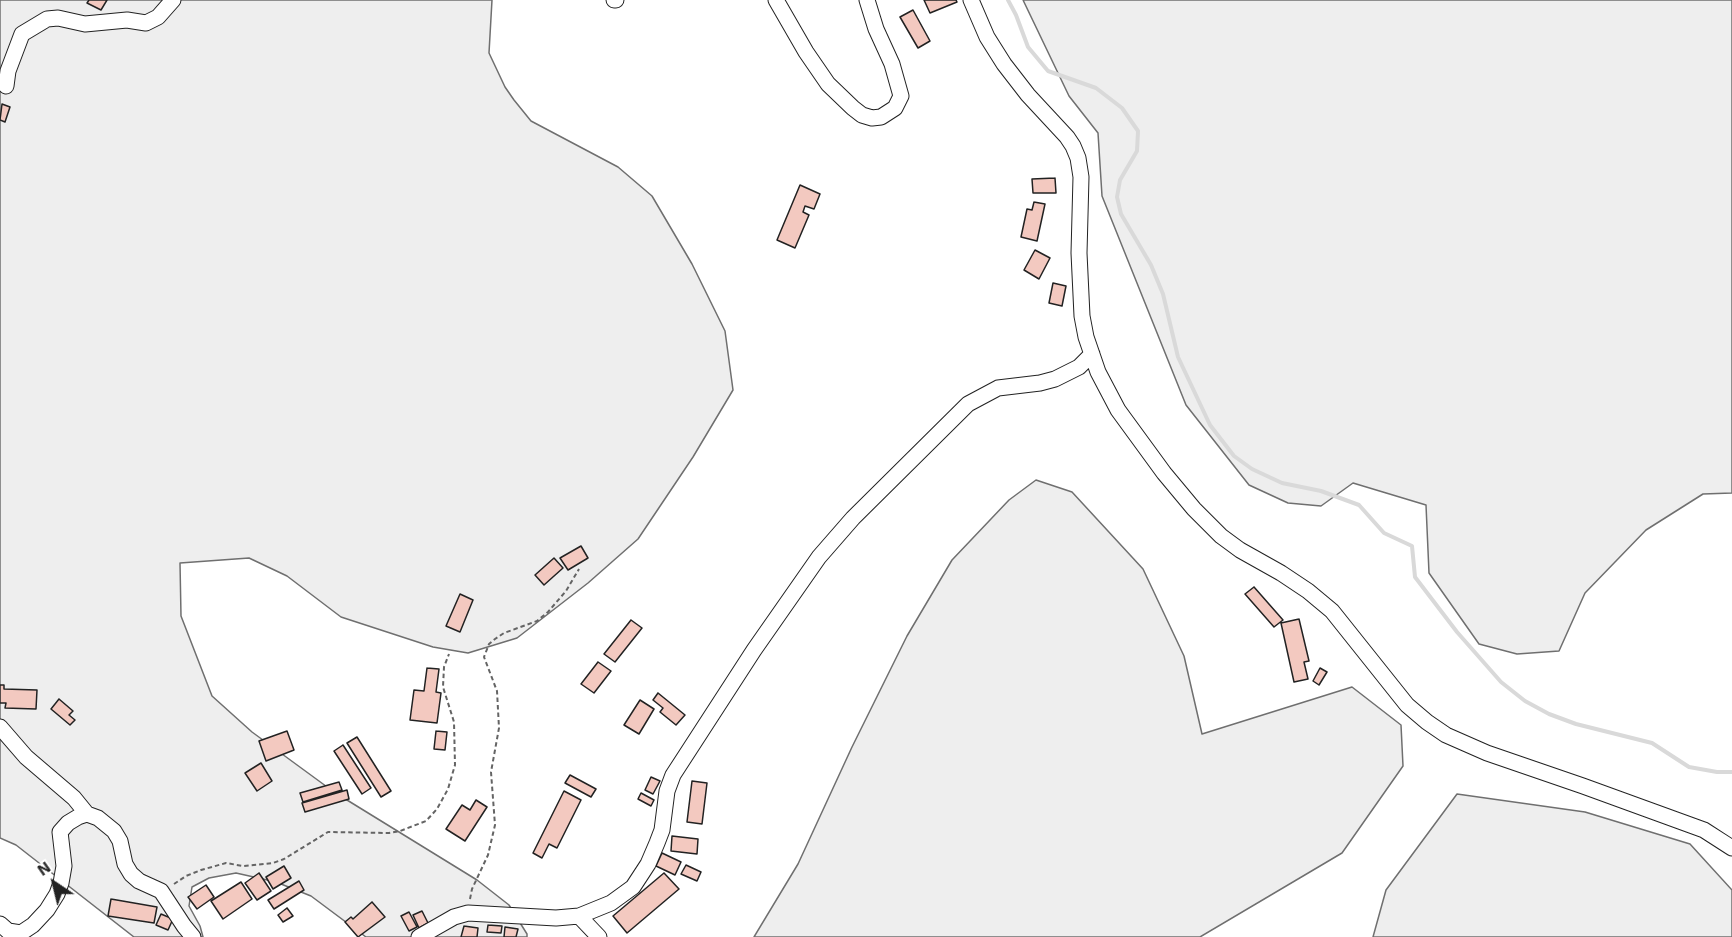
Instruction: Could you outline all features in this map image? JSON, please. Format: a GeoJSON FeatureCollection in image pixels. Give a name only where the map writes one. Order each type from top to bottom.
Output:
{"type":"FeatureCollection","features":[{"type":"Feature","properties":{"kind":"street"},"geometry":{"type":"LineString","coordinates":[[6,86],[8,71],[22,34],[47,19],[58,18],[85,24],[127,21],[146,23],[158,17],[173,0]]}},
{"type":"Feature","properties":{"kind":"street"},"geometry":{"type":"LineString","coordinates":[[776,0],[806,52],[828,84],[853,108],[872,118],[881,117],[895,108],[901,96],[892,64],[876,29],[867,0]]}},
{"type":"Feature","properties":{"kind":"street"},"geometry":{"type":"LineString","coordinates":[[971,0],[987,37],[1004,64],[1028,96],[1067,137],[1078,158],[1081,177],[1078,253],[1086,337],[1110,395],[1129,426],[1194,509],[1221,536],[1240,550],[1302,586],[1332,611],[1389,684],[1414,712],[1433,727],[1487,753],[1725,836],[1732,848]]}},
{"type":"Feature","properties":{"kind":"street"},"geometry":{"type":"LineString","coordinates":[[419,937],[435,933],[454,917],[468,914],[556,918],[579,915],[611,903],[633,887],[648,864],[662,830],[667,790],[673,775],[766,631],[819,557],[853,518],[968,404],[998,388],[1055,379],[1079,367],[1092,354]]}},
{"type":"Feature","properties":{"kind":"street"},"geometry":{"type":"LineString","coordinates":[[0,727],[26,757],[74,798],[87,814],[98,818],[114,831],[120,841],[131,874],[139,881],[161,891],[193,937]]}},
{"type":"Feature","properties":{"kind":"street"},"geometry":{"type":"LineString","coordinates":[[0,924],[8,931],[21,933],[33,925],[47,910],[57,894],[64,866],[60,832],[68,822],[87,814]]}},
{"type":"Feature","properties":{"kind":"street"},"geometry":{"type":"LineString","coordinates":[[579,915],[599,937]]}},
{"type":"Feature","properties":{"kind":"path"},"geometry":{"type":"LineString","coordinates":[[468,914],[472,889],[488,855],[495,825],[491,772],[499,728],[497,691],[484,657],[489,644],[495,639],[504,633],[537,621],[548,612],[566,591],[579,569]]}},
{"type":"Feature","properties":{"kind":"path"},"geometry":{"type":"LineString","coordinates":[[161,891],[186,876],[226,863],[243,867],[284,859],[328,832],[389,833],[426,821],[437,809],[448,789],[455,765],[454,722],[443,687],[444,667],[449,654]]}},
{"type":"Feature","properties":{"kind":"shaded area"},"geometry":{"type":"Polygon","coordinates":[[[0,0],[492,0],[489,53],[505,87],[514,100],[531,121],[618,167],[652,196],[692,264],[725,331],[733,390],[693,457],[638,539],[588,583],[517,638],[468,653],[433,647],[341,617],[287,576],[249,558],[180,563],[181,616],[212,696],[252,732],[334,792],[477,880],[509,905],[527,937],[366,937],[311,896],[276,882],[236,873],[209,878],[192,887],[189,906],[203,937],[134,937],[16,845],[0,838],[0,0]]]}},
{"type":"Feature","properties":{"kind":"shaded area"},"geometry":{"type":"Polygon","coordinates":[[[1023,0],[1732,0],[1732,493],[1703,494],[1646,530],[1585,593],[1559,651],[1517,654],[1479,644],[1429,573],[1426,505],[1353,483],[1321,506],[1288,503],[1249,485],[1186,405],[1102,196],[1098,133],[1069,96],[1023,0]]]}},
{"type":"Feature","properties":{"kind":"shaded area"},"geometry":{"type":"Polygon","coordinates":[[[1036,480],[1072,492],[1143,569],[1184,656],[1202,734],[1352,687],[1401,725],[1403,766],[1342,853],[1200,937],[754,937],[798,864],[907,636],[952,560],[1009,500],[1036,480]]]}},
{"type":"Feature","properties":{"kind":"shaded area"},"geometry":{"type":"Polygon","coordinates":[[[1457,794],[1585,812],[1690,844],[1732,890],[1732,937],[1373,937],[1386,890],[1457,794]]]}},
{"type":"Feature","properties":{"kind":"building"},"geometry":{"type":"Polygon","coordinates":[[[89,0],[107,0],[101,10],[87,3],[89,0]]]}},
{"type":"Feature","properties":{"kind":"building"},"geometry":{"type":"Polygon","coordinates":[[[924,0],[956,0],[957,2],[930,13],[924,0]]]}},
{"type":"Feature","properties":{"kind":"building"},"geometry":{"type":"Polygon","coordinates":[[[913,10],[930,41],[918,48],[900,17],[913,10]]]}},
{"type":"Feature","properties":{"kind":"building"},"geometry":{"type":"Polygon","coordinates":[[[2,104],[10,107],[5,122],[0,120],[2,104]]]}},
{"type":"Feature","properties":{"kind":"building"},"geometry":{"type":"Polygon","coordinates":[[[1055,178],[1056,193],[1033,193],[1032,179],[1055,178]]]}},
{"type":"Feature","properties":{"kind":"building"},"geometry":{"type":"Polygon","coordinates":[[[800,185],[820,194],[814,209],[805,206],[803,212],[809,215],[795,248],[777,240],[800,185]]]}},
{"type":"Feature","properties":{"kind":"building"},"geometry":{"type":"Polygon","coordinates":[[[1034,202],[1045,204],[1037,241],[1021,237],[1027,209],[1032,210],[1034,202]]]}},
{"type":"Feature","properties":{"kind":"building"},"geometry":{"type":"Polygon","coordinates":[[[1035,250],[1050,258],[1039,279],[1024,270],[1035,250]]]}},
{"type":"Feature","properties":{"kind":"building"},"geometry":{"type":"Polygon","coordinates":[[[1053,283],[1066,286],[1062,306],[1049,303],[1053,283]]]}},
{"type":"Feature","properties":{"kind":"building"},"geometry":{"type":"Polygon","coordinates":[[[581,546],[588,558],[568,570],[560,558],[581,546]]]}},
{"type":"Feature","properties":{"kind":"building"},"geometry":{"type":"Polygon","coordinates":[[[554,558],[563,568],[544,585],[535,575],[554,558]]]}},
{"type":"Feature","properties":{"kind":"building"},"geometry":{"type":"Polygon","coordinates":[[[1254,587],[1283,620],[1274,627],[1245,594],[1254,587]]]}},
{"type":"Feature","properties":{"kind":"building"},"geometry":{"type":"Polygon","coordinates":[[[460,594],[473,600],[460,632],[446,626],[460,594]]]}},
{"type":"Feature","properties":{"kind":"building"},"geometry":{"type":"Polygon","coordinates":[[[1299,619],[1309,661],[1304,662],[1308,679],[1294,682],[1281,623],[1299,619]]]}},
{"type":"Feature","properties":{"kind":"building"},"geometry":{"type":"Polygon","coordinates":[[[631,620],[642,628],[615,662],[604,654],[631,620]]]}},
{"type":"Feature","properties":{"kind":"building"},"geometry":{"type":"Polygon","coordinates":[[[598,662],[611,671],[594,693],[581,684],[598,662]]]}},
{"type":"Feature","properties":{"kind":"building"},"geometry":{"type":"Polygon","coordinates":[[[427,668],[439,669],[436,692],[441,693],[437,723],[410,720],[414,690],[424,691],[427,668]]]}},
{"type":"Feature","properties":{"kind":"building"},"geometry":{"type":"Polygon","coordinates":[[[1320,668],[1327,672],[1319,685],[1313,681],[1320,668]]]}},
{"type":"Feature","properties":{"kind":"building"},"geometry":{"type":"Polygon","coordinates":[[[0,685],[4,685],[4,689],[37,690],[36,709],[5,708],[6,703],[0,703],[0,685]]]}},
{"type":"Feature","properties":{"kind":"building"},"geometry":{"type":"Polygon","coordinates":[[[658,693],[685,715],[676,725],[660,712],[663,708],[653,700],[658,693]]]}},
{"type":"Feature","properties":{"kind":"building"},"geometry":{"type":"Polygon","coordinates":[[[59,699],[73,711],[69,715],[75,720],[70,725],[51,709],[59,699]]]}},
{"type":"Feature","properties":{"kind":"building"},"geometry":{"type":"Polygon","coordinates":[[[640,700],[654,709],[639,734],[624,725],[640,700]]]}},
{"type":"Feature","properties":{"kind":"building"},"geometry":{"type":"Polygon","coordinates":[[[287,731],[294,750],[266,761],[259,741],[287,731]]]}},
{"type":"Feature","properties":{"kind":"building"},"geometry":{"type":"Polygon","coordinates":[[[436,731],[447,732],[445,750],[434,749],[436,731]]]}},
{"type":"Feature","properties":{"kind":"building"},"geometry":{"type":"Polygon","coordinates":[[[357,737],[391,791],[381,797],[347,743],[357,737]]]}},
{"type":"Feature","properties":{"kind":"building"},"geometry":{"type":"Polygon","coordinates":[[[343,745],[371,788],[362,794],[334,751],[343,745]]]}},
{"type":"Feature","properties":{"kind":"building"},"geometry":{"type":"Polygon","coordinates":[[[261,763],[272,781],[257,791],[245,773],[261,763]]]}},
{"type":"Feature","properties":{"kind":"building"},"geometry":{"type":"Polygon","coordinates":[[[570,775],[596,789],[591,797],[565,783],[570,775]]]}},
{"type":"Feature","properties":{"kind":"building"},"geometry":{"type":"Polygon","coordinates":[[[651,777],[660,781],[653,794],[645,790],[651,777]]]}},
{"type":"Feature","properties":{"kind":"building"},"geometry":{"type":"Polygon","coordinates":[[[692,781],[707,783],[702,824],[687,822],[692,781]]]}},
{"type":"Feature","properties":{"kind":"building"},"geometry":{"type":"Polygon","coordinates":[[[339,782],[342,790],[303,802],[300,793],[339,782]]]}},
{"type":"Feature","properties":{"kind":"building"},"geometry":{"type":"Polygon","coordinates":[[[347,790],[349,799],[305,812],[302,803],[347,790]]]}},
{"type":"Feature","properties":{"kind":"building"},"geometry":{"type":"Polygon","coordinates":[[[564,791],[581,800],[557,848],[549,844],[542,858],[533,853],[564,791]]]}},
{"type":"Feature","properties":{"kind":"building"},"geometry":{"type":"Polygon","coordinates":[[[641,793],[654,800],[651,806],[638,799],[641,793]]]}},
{"type":"Feature","properties":{"kind":"building"},"geometry":{"type":"Polygon","coordinates":[[[476,800],[487,807],[465,841],[446,829],[462,805],[470,810],[476,800]]]}},
{"type":"Feature","properties":{"kind":"building"},"geometry":{"type":"Polygon","coordinates":[[[672,836],[698,839],[697,854],[671,851],[672,836]]]}},
{"type":"Feature","properties":{"kind":"building"},"geometry":{"type":"Polygon","coordinates":[[[662,853],[681,862],[675,875],[656,866],[662,853]]]}},
{"type":"Feature","properties":{"kind":"building"},"geometry":{"type":"Polygon","coordinates":[[[686,865],[701,872],[697,881],[681,874],[686,865]]]}},
{"type":"Feature","properties":{"kind":"building"},"geometry":{"type":"Polygon","coordinates":[[[284,866],[291,878],[273,889],[266,877],[284,866]]]}},
{"type":"Feature","properties":{"kind":"building"},"geometry":{"type":"Polygon","coordinates":[[[259,873],[271,891],[257,900],[245,883],[259,873]]]}},
{"type":"Feature","properties":{"kind":"building"},"geometry":{"type":"Polygon","coordinates":[[[664,873],[679,889],[627,933],[613,916],[664,873]]]}},
{"type":"Feature","properties":{"kind":"building"},"geometry":{"type":"Polygon","coordinates":[[[299,881],[304,890],[274,909],[268,900],[299,881]]]}},
{"type":"Feature","properties":{"kind":"building"},"geometry":{"type":"Polygon","coordinates":[[[241,882],[252,899],[223,919],[211,901],[241,882]]]}},
{"type":"Feature","properties":{"kind":"building"},"geometry":{"type":"Polygon","coordinates":[[[206,885],[214,897],[197,909],[188,897],[206,885]]]}},
{"type":"Feature","properties":{"kind":"building"},"geometry":{"type":"Polygon","coordinates":[[[111,899],[157,907],[154,923],[108,916],[111,899]]]}},
{"type":"Feature","properties":{"kind":"building"},"geometry":{"type":"Polygon","coordinates":[[[372,902],[385,917],[358,937],[345,922],[351,917],[353,919],[372,902]]]}},
{"type":"Feature","properties":{"kind":"building"},"geometry":{"type":"Polygon","coordinates":[[[287,908],[293,916],[283,922],[278,915],[287,908]]]}},
{"type":"Feature","properties":{"kind":"building"},"geometry":{"type":"Polygon","coordinates":[[[422,911],[428,923],[419,928],[413,915],[422,911]]]}},
{"type":"Feature","properties":{"kind":"building"},"geometry":{"type":"Polygon","coordinates":[[[409,912],[417,927],[409,931],[401,916],[409,912]]]}},
{"type":"Feature","properties":{"kind":"building"},"geometry":{"type":"Polygon","coordinates":[[[161,914],[173,919],[168,930],[156,925],[161,914]]]}},
{"type":"Feature","properties":{"kind":"building"},"geometry":{"type":"Polygon","coordinates":[[[488,925],[502,926],[501,933],[487,932],[488,925]]]}},
{"type":"Feature","properties":{"kind":"building"},"geometry":{"type":"Polygon","coordinates":[[[464,926],[478,928],[477,937],[461,937],[464,926]]]}},
{"type":"Feature","properties":{"kind":"building"},"geometry":{"type":"Polygon","coordinates":[[[505,927],[518,929],[516,937],[504,937],[505,927]]]}},
{"type":"Feature","properties":{"kind":"waterway"},"geometry":{"type":"LineString","coordinates":[[1008,0],[1028,47],[1048,71],[1096,88],[1122,108],[1138,131],[1137,151],[1120,180],[1117,197],[1121,214],[1151,265],[1163,294],[1178,357],[1210,425],[1234,456],[1252,469],[1282,483],[1321,491],[1359,505],[1384,533],[1412,546],[1415,577],[1457,632],[1501,682],[1525,701],[1549,714],[1576,724],[1652,743],[1689,767],[1732,772]]}}]}
